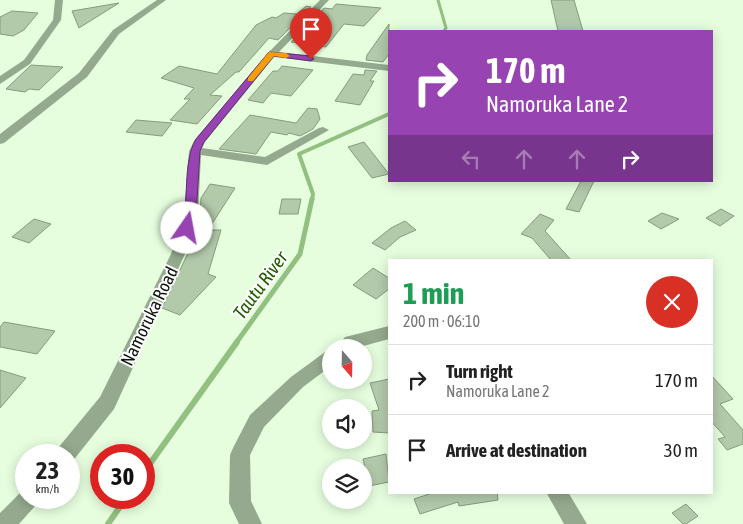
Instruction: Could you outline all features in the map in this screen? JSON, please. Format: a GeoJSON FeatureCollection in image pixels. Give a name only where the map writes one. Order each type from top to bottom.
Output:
{"type":"FeatureCollection","features":[{"type":"Feature","properties":{"kind":"street"},"geometry":{"type":"LineString","coordinates":[[0,81],[27,62],[57,20],[59,0]]}},
{"type":"Feature","properties":{"kind":"street"},"geometry":{"type":"LineString","coordinates":[[0,140],[83,75],[116,32],[162,0]]}},
{"type":"Feature","properties":{"kind":"street","name":"Namoruka Road"},"geometry":{"type":"LineString","coordinates":[[74,444],[107,403],[160,297],[178,254],[191,215],[195,151],[203,137],[272,54],[325,0]]}},
{"type":"Feature","properties":{"kind":"street"},"geometry":{"type":"LineString","coordinates":[[272,54],[388,68]]}},
{"type":"Feature","properties":{"kind":"street"},"geometry":{"type":"LineString","coordinates":[[195,151],[267,161],[323,130]]}},
{"type":"Feature","properties":{"kind":"street"},"geometry":{"type":"LineString","coordinates":[[362,339],[388,332]]}},
{"type":"Feature","properties":{"kind":"street"},"geometry":{"type":"LineString","coordinates":[[251,524],[240,503],[240,455],[257,421],[298,382],[322,364]]}},
{"type":"Feature","properties":{"kind":"street"},"geometry":{"type":"LineString","coordinates":[[557,494],[576,524]]}},
{"type":"Feature","properties":{"kind":"street"},"geometry":{"type":"LineString","coordinates":[[4,524],[18,509]]}},
{"type":"Feature","properties":{"kind":"building"},"geometry":{"type":"Polygon","coordinates":[[[551,0],[574,0],[583,30],[558,30],[551,0]]]}},
{"type":"Feature","properties":{"kind":"building"},"geometry":{"type":"Polygon","coordinates":[[[119,3],[79,28],[72,11],[119,3]]]}},
{"type":"Feature","properties":{"kind":"building"},"geometry":{"type":"Polygon","coordinates":[[[336,4],[381,8],[364,26],[344,24],[326,47],[291,42],[324,8],[332,9],[336,4]]]}},
{"type":"Feature","properties":{"kind":"building"},"geometry":{"type":"Polygon","coordinates":[[[306,6],[311,7],[278,40],[269,38],[239,72],[236,72],[210,95],[222,96],[197,124],[170,120],[190,99],[184,99],[194,88],[161,78],[179,66],[217,74],[256,25],[284,13],[297,14],[306,6]]]}},
{"type":"Feature","properties":{"kind":"building"},"geometry":{"type":"Polygon","coordinates":[[[12,11],[38,13],[24,30],[13,36],[0,34],[0,17],[12,11]]]}},
{"type":"Feature","properties":{"kind":"building"},"geometry":{"type":"Polygon","coordinates":[[[389,24],[388,55],[383,62],[366,60],[367,55],[389,24]]]}},
{"type":"Feature","properties":{"kind":"building"},"geometry":{"type":"Polygon","coordinates":[[[31,65],[63,67],[39,90],[29,89],[25,92],[6,89],[31,65]]]}},
{"type":"Feature","properties":{"kind":"building"},"geometry":{"type":"Polygon","coordinates":[[[282,66],[313,70],[291,96],[271,93],[263,103],[248,100],[273,71],[278,71],[282,66]]]}},
{"type":"Feature","properties":{"kind":"building"},"geometry":{"type":"Polygon","coordinates":[[[365,70],[377,71],[370,81],[374,81],[360,105],[335,101],[353,74],[364,75],[365,70]]]}},
{"type":"Feature","properties":{"kind":"building"},"geometry":{"type":"Polygon","coordinates":[[[308,108],[317,109],[320,119],[313,129],[300,136],[271,132],[256,154],[219,149],[250,115],[296,123],[308,108]]]}},
{"type":"Feature","properties":{"kind":"building"},"geometry":{"type":"Polygon","coordinates":[[[136,120],[172,123],[162,136],[126,132],[136,120]]]}},
{"type":"Feature","properties":{"kind":"building"},"geometry":{"type":"Polygon","coordinates":[[[364,142],[388,174],[372,178],[348,147],[364,142]]]}},
{"type":"Feature","properties":{"kind":"building"},"geometry":{"type":"Polygon","coordinates":[[[580,182],[594,182],[579,212],[566,209],[580,182]]]}},
{"type":"Feature","properties":{"kind":"building"},"geometry":{"type":"Polygon","coordinates":[[[210,184],[235,188],[208,230],[221,230],[208,274],[216,277],[180,315],[162,308],[187,255],[200,216],[201,198],[210,184]]]}},
{"type":"Feature","properties":{"kind":"building"},"geometry":{"type":"Polygon","coordinates":[[[282,199],[301,199],[298,214],[279,214],[282,199]]]}},
{"type":"Feature","properties":{"kind":"building"},"geometry":{"type":"Polygon","coordinates":[[[721,209],[734,216],[720,226],[706,218],[721,209]]]}},
{"type":"Feature","properties":{"kind":"building"},"geometry":{"type":"Polygon","coordinates":[[[662,213],[679,219],[661,229],[648,221],[662,213]]]}},
{"type":"Feature","properties":{"kind":"building"},"geometry":{"type":"Polygon","coordinates":[[[540,214],[554,220],[545,231],[570,259],[550,259],[532,238],[521,234],[540,214]]]}},
{"type":"Feature","properties":{"kind":"building"},"geometry":{"type":"Polygon","coordinates":[[[34,219],[51,224],[29,243],[12,237],[34,219]]]}},
{"type":"Feature","properties":{"kind":"building"},"geometry":{"type":"Polygon","coordinates":[[[405,221],[416,230],[400,237],[385,250],[372,243],[391,228],[405,221]]]}},
{"type":"Feature","properties":{"kind":"building"},"geometry":{"type":"Polygon","coordinates":[[[373,268],[388,277],[388,290],[376,299],[353,285],[373,268]]]}},
{"type":"Feature","properties":{"kind":"building"},"geometry":{"type":"Polygon","coordinates":[[[4,322],[55,331],[37,354],[0,347],[0,327],[4,322]]]}},
{"type":"Feature","properties":{"kind":"building"},"geometry":{"type":"Polygon","coordinates":[[[0,370],[26,378],[0,408],[0,370]]]}},
{"type":"Feature","properties":{"kind":"building"},"geometry":{"type":"Polygon","coordinates":[[[713,377],[733,399],[720,404],[743,430],[743,444],[727,450],[718,439],[725,437],[713,423],[713,377]]]}},
{"type":"Feature","properties":{"kind":"building"},"geometry":{"type":"Polygon","coordinates":[[[388,379],[388,433],[373,432],[372,411],[379,410],[372,389],[372,383],[388,379]]]}},
{"type":"Feature","properties":{"kind":"building"},"geometry":{"type":"Polygon","coordinates":[[[386,454],[388,482],[372,485],[372,459],[363,459],[386,454]]]}},
{"type":"Feature","properties":{"kind":"building"},"geometry":{"type":"Polygon","coordinates":[[[429,494],[497,494],[498,500],[459,506],[458,502],[420,514],[414,499],[429,494]]]}},
{"type":"Feature","properties":{"kind":"building"},"geometry":{"type":"Polygon","coordinates":[[[686,504],[698,516],[683,524],[672,513],[686,504]]]}},
{"type":"Feature","properties":{"kind":"waterway","name":"Tautu River"},"geometry":{"type":"LineString","coordinates":[[438,0],[446,28],[445,30]]}},
{"type":"Feature","properties":{"kind":"waterway","name":"Tautu River"},"geometry":{"type":"LineString","coordinates":[[312,201],[313,194],[299,154],[388,114]]}},
{"type":"Feature","properties":{"kind":"waterway","name":"Tautu River"},"geometry":{"type":"LineString","coordinates":[[236,343],[300,254],[312,199]]}},
{"type":"Feature","properties":{"kind":"waterway","name":"Tautu River"},"geometry":{"type":"LineString","coordinates":[[155,457],[237,342]]}},
{"type":"Feature","properties":{"kind":"waterway","name":"Tautu River"},"geometry":{"type":"LineString","coordinates":[[108,524],[118,509]]}},
{"type":"Feature","properties":{"kind":"slow traffic"},"geometry":{"type":"LineString","coordinates":[[250,80],[272,54],[286,56]]}},
{"type":"Feature","properties":{"kind":"route"},"geometry":{"type":"LineString","coordinates":[[187,228],[191,215],[195,151],[200,141],[272,54],[311,59]]}}]}
